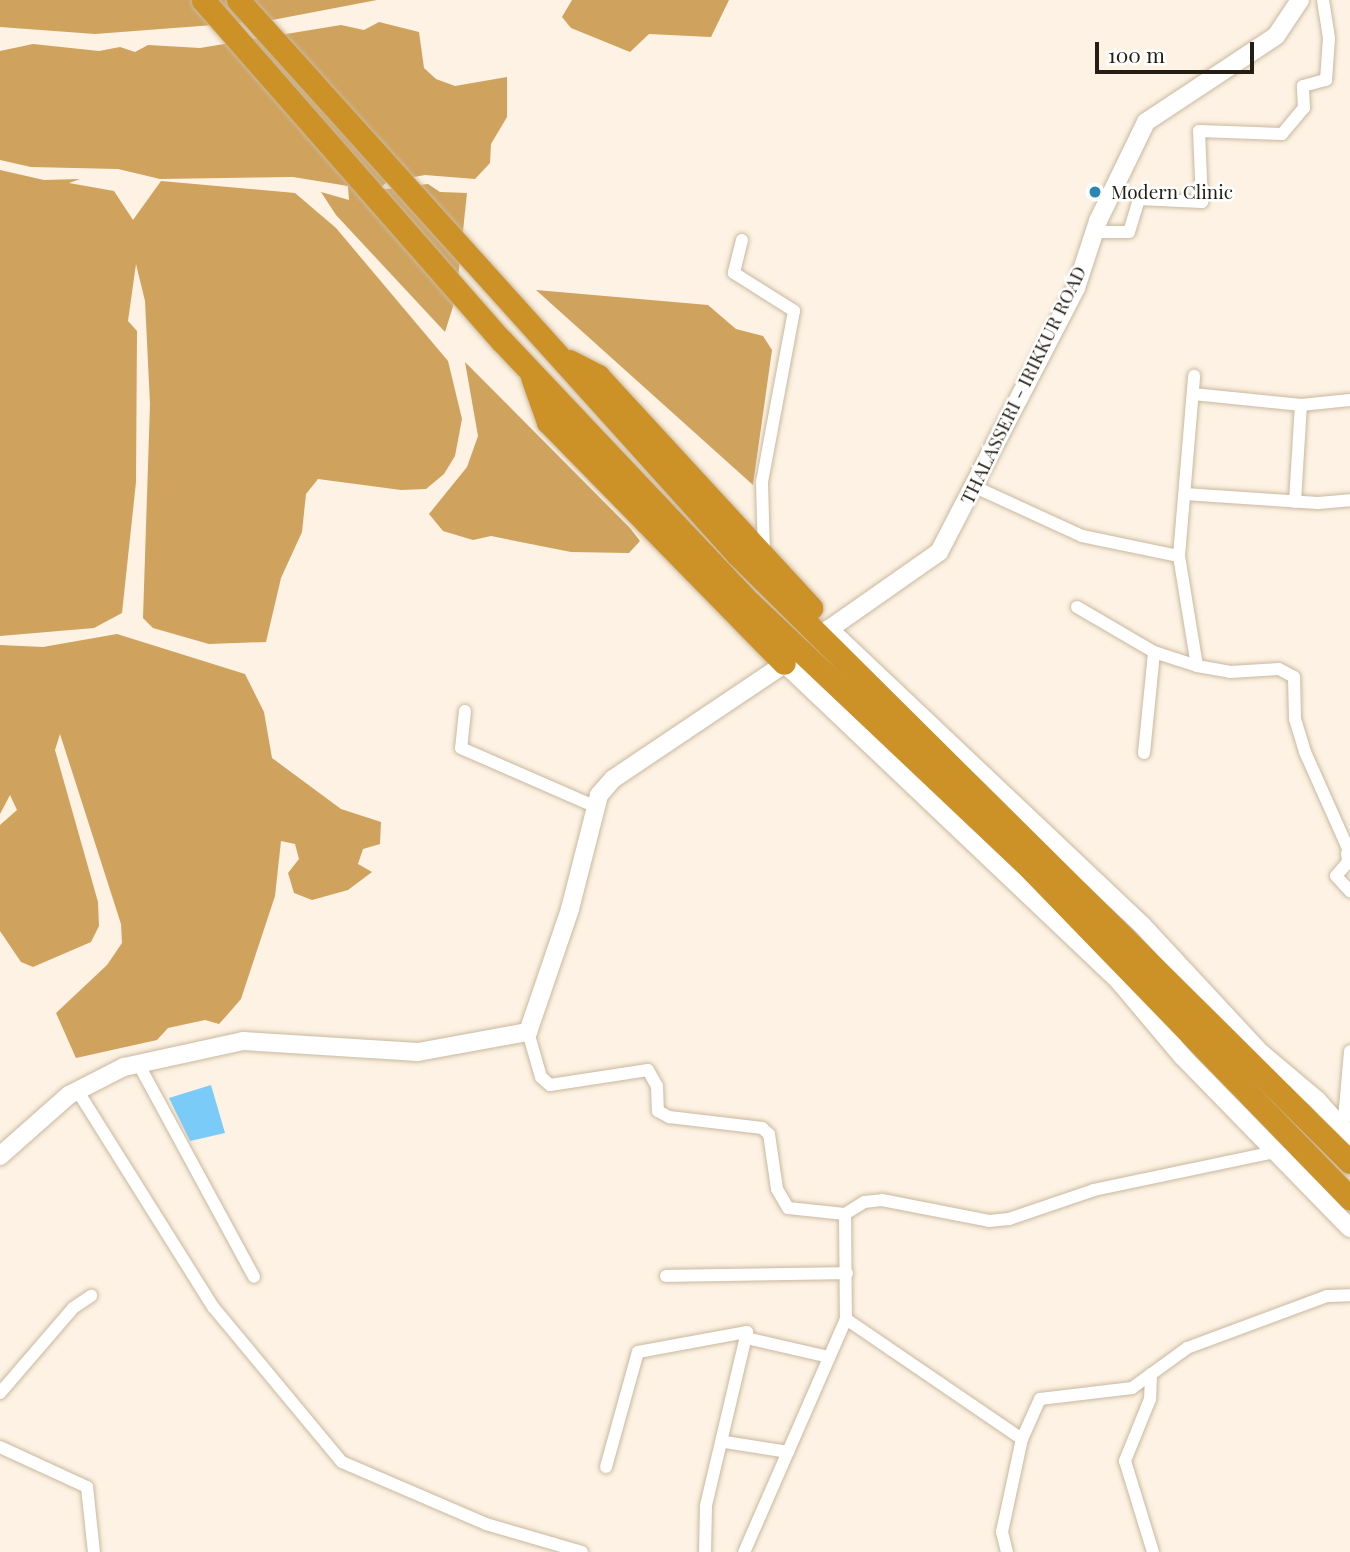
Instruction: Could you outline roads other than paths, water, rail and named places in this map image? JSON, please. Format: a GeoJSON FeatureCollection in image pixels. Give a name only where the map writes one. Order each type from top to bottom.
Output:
{"type":"FeatureCollection","features":[{"type":"Feature","properties":{"kind":"highway"},"geometry":{"type":"LineString","coordinates":[[203,0],[501,340],[751,604],[1023,861],[1350,1199]]}},
{"type":"Feature","properties":{"kind":"highway"},"geometry":{"type":"LineString","coordinates":[[237,0],[524,321],[773,590],[1350,1161]]}},
{"type":"Feature","properties":{"kind":"highway"},"geometry":{"type":"LineString","coordinates":[[554,353],[598,376],[829,629]]}},
{"type":"Feature","properties":{"kind":"highway"},"geometry":{"type":"LineString","coordinates":[[529,370],[548,422],[787,662]]}},
{"type":"Feature","properties":{"kind":"main road","name":"THALASSERI - IRIKKUR ROAD"},"geometry":{"type":"LineString","coordinates":[[829,629],[939,552],[1076,288],[1095,232],[1146,122],[1276,36],[1300,0]]}},
{"type":"Feature","properties":{"kind":"main road"},"geometry":{"type":"LineString","coordinates":[[829,629],[1142,925],[1261,1053],[1347,1134]]}},
{"type":"Feature","properties":{"kind":"main road"},"geometry":{"type":"LineString","coordinates":[[0,1156],[77,1090],[139,1065],[243,1041],[418,1052],[528,1032],[596,807],[613,779],[787,662],[1119,981],[1274,1152],[1350,1228]]}},
{"type":"Feature","properties":{"kind":"street"},"geometry":{"type":"LineString","coordinates":[[1095,232],[1129,232],[1139,199],[1202,202],[1199,131],[1282,134],[1304,108],[1303,86],[1326,80],[1329,38],[1323,0]]}},
{"type":"Feature","properties":{"kind":"street"},"geometry":{"type":"LineString","coordinates":[[741,240],[734,273],[794,311],[762,482],[764,555]]}},
{"type":"Feature","properties":{"kind":"street"},"geometry":{"type":"LineString","coordinates":[[1194,376],[1179,556],[1197,666]]}},
{"type":"Feature","properties":{"kind":"street"},"geometry":{"type":"LineString","coordinates":[[1193,394],[1301,405],[1350,400]]}},
{"type":"Feature","properties":{"kind":"street"},"geometry":{"type":"LineString","coordinates":[[1295,502],[1301,405]]}},
{"type":"Feature","properties":{"kind":"street"},"geometry":{"type":"LineString","coordinates":[[973,486],[1082,536],[1179,556]]}},
{"type":"Feature","properties":{"kind":"street"},"geometry":{"type":"LineString","coordinates":[[1185,494],[1295,502],[1350,500]]}},
{"type":"Feature","properties":{"kind":"street"},"geometry":{"type":"LineString","coordinates":[[1077,607],[1154,652],[1197,666],[1230,672],[1279,669],[1294,677],[1295,719],[1305,752],[1349,853],[1348,862],[1336,876],[1350,891]]}},
{"type":"Feature","properties":{"kind":"street"},"geometry":{"type":"LineString","coordinates":[[1144,753],[1154,652]]}},
{"type":"Feature","properties":{"kind":"street"},"geometry":{"type":"LineString","coordinates":[[465,711],[461,748],[596,807]]}},
{"type":"Feature","properties":{"kind":"street"},"geometry":{"type":"LineString","coordinates":[[528,1032],[541,1077],[551,1085],[648,1070],[657,1086],[658,1111],[669,1117],[762,1128],[769,1134],[777,1189],[788,1208],[845,1214],[864,1202],[882,1200],[989,1221],[1009,1219],[1094,1190],[1274,1152]]}},
{"type":"Feature","properties":{"kind":"street"},"geometry":{"type":"LineString","coordinates":[[1347,1134],[1350,1051]]}},
{"type":"Feature","properties":{"kind":"street"},"geometry":{"type":"LineString","coordinates":[[139,1065],[254,1277]]}},
{"type":"Feature","properties":{"kind":"street"},"geometry":{"type":"LineString","coordinates":[[77,1090],[214,1308],[342,1462],[486,1524],[582,1552]]}},
{"type":"Feature","properties":{"kind":"street"},"geometry":{"type":"LineString","coordinates":[[744,1552],[846,1320],[845,1214]]}},
{"type":"Feature","properties":{"kind":"street"},"geometry":{"type":"LineString","coordinates":[[666,1276],[847,1272]]}},
{"type":"Feature","properties":{"kind":"street"},"geometry":{"type":"LineString","coordinates":[[1007,1552],[1002,1532],[1022,1439],[1040,1399],[1132,1388],[1187,1348],[1327,1296],[1350,1295]]}},
{"type":"Feature","properties":{"kind":"street"},"geometry":{"type":"LineString","coordinates":[[0,1393],[73,1308],[91,1296]]}},
{"type":"Feature","properties":{"kind":"street"},"geometry":{"type":"LineString","coordinates":[[846,1320],[1022,1439]]}},
{"type":"Feature","properties":{"kind":"street"},"geometry":{"type":"LineString","coordinates":[[606,1467],[638,1352],[680,1348],[742,1330],[746,1338],[725,1442],[706,1506],[705,1552]]}},
{"type":"Feature","properties":{"kind":"street"},"geometry":{"type":"LineString","coordinates":[[746,1338],[829,1357]]}},
{"type":"Feature","properties":{"kind":"street"},"geometry":{"type":"LineString","coordinates":[[1151,1374],[1150,1399],[1125,1461],[1153,1552]]}},
{"type":"Feature","properties":{"kind":"street"},"geometry":{"type":"LineString","coordinates":[[725,1442],[788,1452]]}},
{"type":"Feature","properties":{"kind":"street"},"geometry":{"type":"LineString","coordinates":[[0,1447],[87,1487],[94,1552]]}},
{"type":"Feature","properties":{"kind":"place","name":"Modern Clinic"},"geometry":{"type":"Point","coordinates":[1095,192]}}]}
